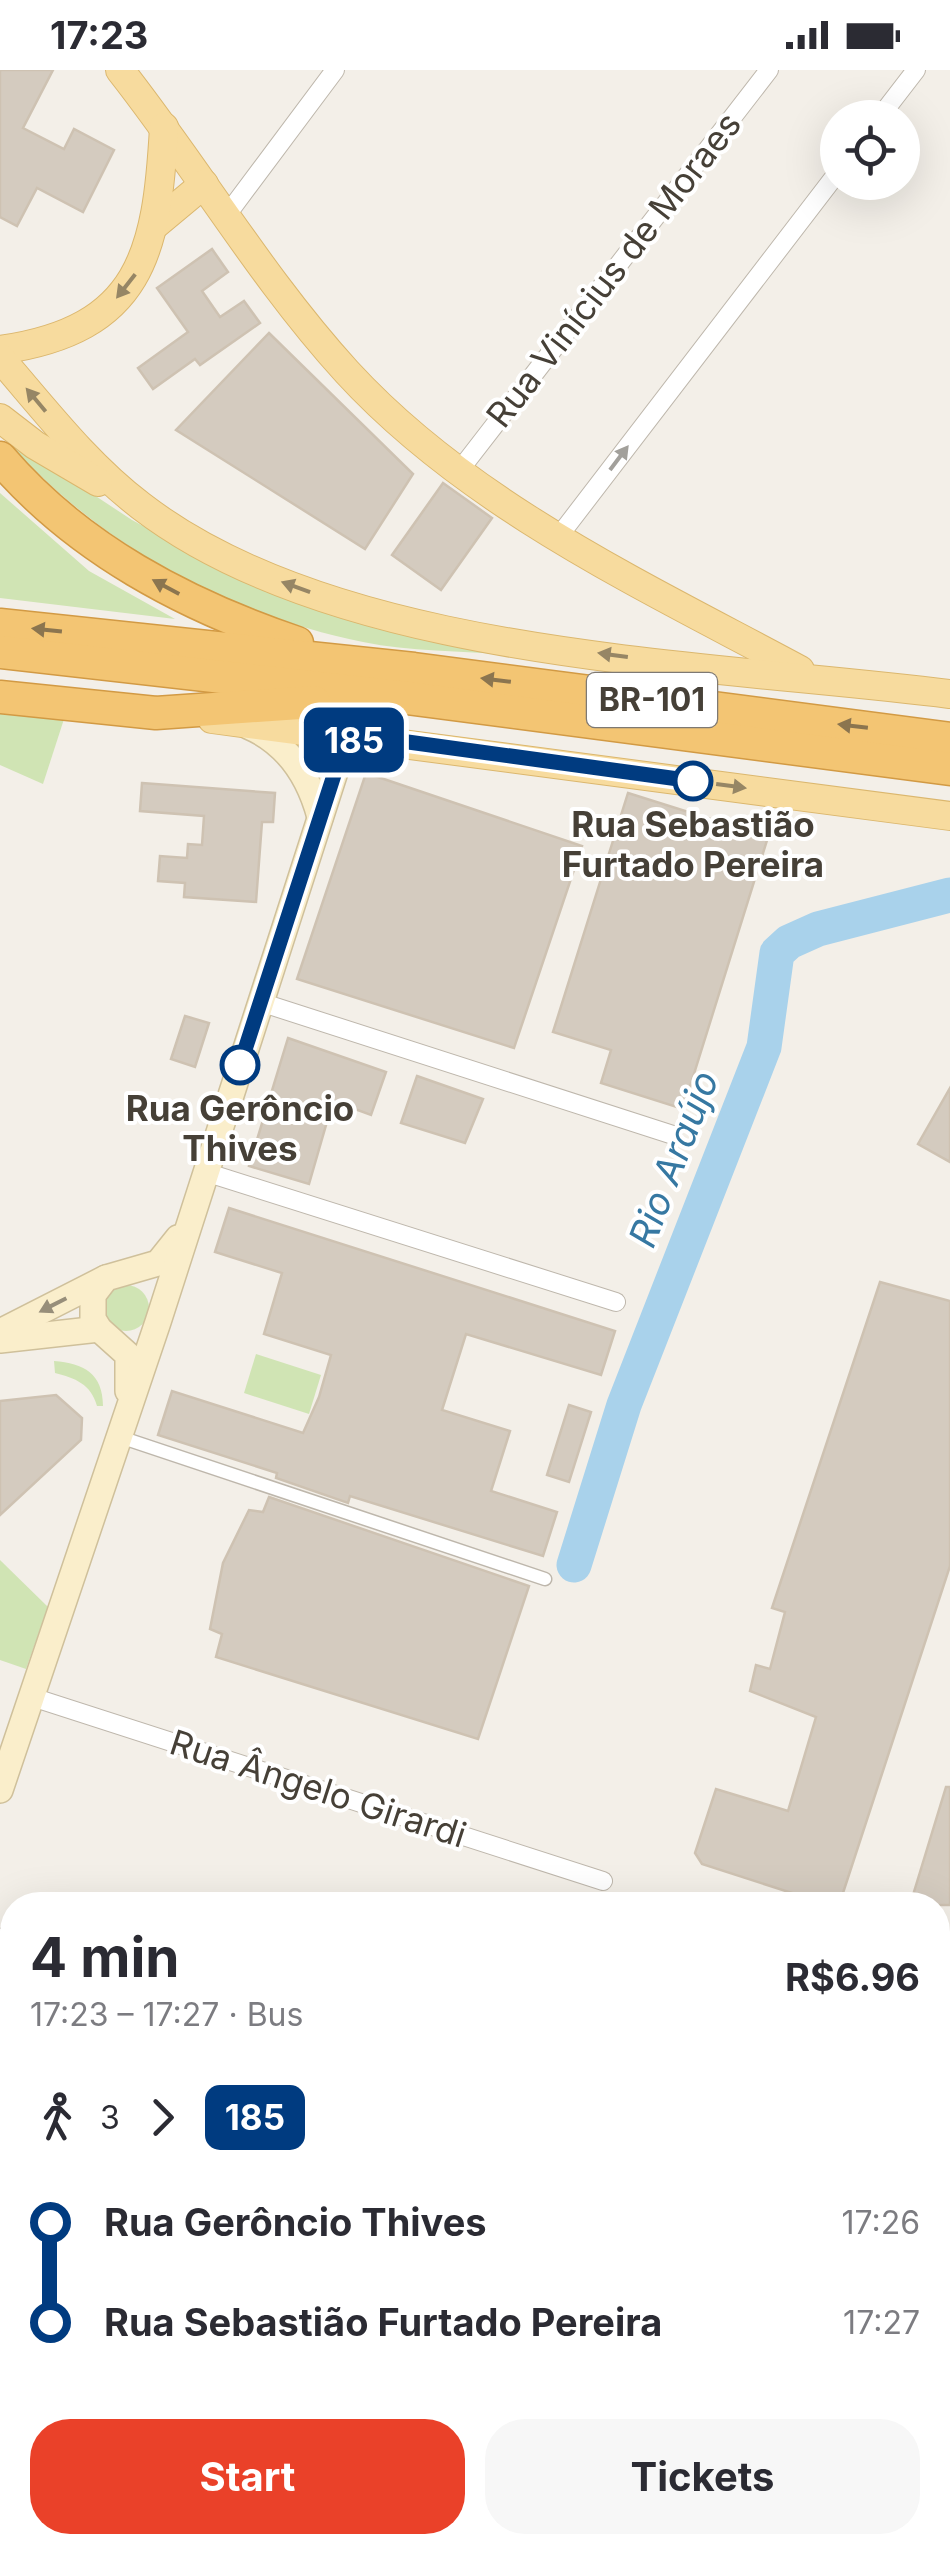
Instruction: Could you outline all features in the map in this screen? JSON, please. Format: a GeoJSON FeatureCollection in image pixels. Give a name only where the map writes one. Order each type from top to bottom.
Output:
{"type":"FeatureCollection","features":[{"type":"Feature","properties":{"kind":"highway"},"geometry":{"type":"LineString","coordinates":[[0,458],[67,524],[161,586],[239,623],[353,663]]}},
{"type":"Feature","properties":{"kind":"highway","name":"BR-101"},"geometry":{"type":"LineString","coordinates":[[0,625],[353,663],[950,739]]}},
{"type":"Feature","properties":{"kind":"highway","name":"BR-101"},"geometry":{"type":"LineString","coordinates":[[0,652],[408,698],[950,768]]}},
{"type":"Feature","properties":{"kind":"highway"},"geometry":{"type":"LineString","coordinates":[[0,698],[156,713],[408,698]]}},
{"type":"Feature","properties":{"kind":"main road"},"geometry":{"type":"LineString","coordinates":[[131,75],[226,216],[297,313],[349,374],[459,471],[560,536],[814,678]]}},
{"type":"Feature","properties":{"kind":"main road"},"geometry":{"type":"LineString","coordinates":[[0,350],[48,340],[100,314],[138,270],[156,224],[164,127]]}},
{"type":"Feature","properties":{"kind":"main road"},"geometry":{"type":"LineString","coordinates":[[156,224],[204,184]]}},
{"type":"Feature","properties":{"kind":"main road"},"geometry":{"type":"LineString","coordinates":[[0,358],[77,448],[143,507]]}},
{"type":"Feature","properties":{"kind":"main road"},"geometry":{"type":"LineString","coordinates":[[0,418],[35,445],[248,568],[355,607],[490,637],[697,666],[950,694]]}},
{"type":"Feature","properties":{"kind":"main road"},"geometry":{"type":"LineString","coordinates":[[695,614],[697,666]]}},
{"type":"Feature","properties":{"kind":"main road"},"geometry":{"type":"LineString","coordinates":[[156,713],[357,735],[950,816]]}},
{"type":"Feature","properties":{"kind":"main road"},"geometry":{"type":"LineString","coordinates":[[239,722],[267,734],[292,756],[314,795],[320,817]]}},
{"type":"Feature","properties":{"kind":"main road"},"geometry":{"type":"LineString","coordinates":[[297,728],[321,745],[335,772]]}},
{"type":"Feature","properties":{"kind":"main road"},"geometry":{"type":"LineString","coordinates":[[0,1790],[123,1429],[335,772],[357,735]]}},
{"type":"Feature","properties":{"kind":"main road"},"geometry":{"type":"LineString","coordinates":[[0,1332],[116,1275],[158,1263],[187,1226]]}},
{"type":"Feature","properties":{"kind":"main road"},"geometry":{"type":"LineString","coordinates":[[116,1275],[151,1282],[160,1316]]}},
{"type":"Feature","properties":{"kind":"main road"},"geometry":{"type":"LineString","coordinates":[[116,1275],[94,1295],[91,1308],[109,1336],[128,1354],[130,1372],[123,1429]]}},
{"type":"Feature","properties":{"kind":"main road"},"geometry":{"type":"LineString","coordinates":[[0,1340],[109,1336],[142,1339],[160,1316]]}},
{"type":"Feature","properties":{"kind":"street"},"geometry":{"type":"LineString","coordinates":[[226,216],[335,70]]}},
{"type":"Feature","properties":{"kind":"street","name":"Rua Vinícius de Moraes"},"geometry":{"type":"LineString","coordinates":[[459,471],[769,70]]}},
{"type":"Feature","properties":{"kind":"street"},"geometry":{"type":"LineString","coordinates":[[893,100],[916,70]]}},
{"type":"Feature","properties":{"kind":"street"},"geometry":{"type":"LineString","coordinates":[[560,536],[820,196]]}},
{"type":"Feature","properties":{"kind":"street"},"geometry":{"type":"LineString","coordinates":[[260,1002],[673,1134]]}},
{"type":"Feature","properties":{"kind":"street"},"geometry":{"type":"LineString","coordinates":[[205,1172],[616,1302]]}},
{"type":"Feature","properties":{"kind":"street"},"geometry":{"type":"LineString","coordinates":[[123,1429],[545,1579]]}},
{"type":"Feature","properties":{"kind":"street","name":"Rua Ângelo Girardi"},"geometry":{"type":"LineString","coordinates":[[32,1696],[603,1881]]}},
{"type":"Feature","properties":{"kind":"green space"},"geometry":{"type":"Polygon","coordinates":[[[0,433],[132,520],[197,555],[515,655],[363,642],[311,629],[211,592],[164,568],[77,508],[0,433]]]}},
{"type":"Feature","properties":{"kind":"green space"},"geometry":{"type":"Polygon","coordinates":[[[0,493],[89,571],[175,619],[0,598],[0,493]]]}},
{"type":"Feature","properties":{"kind":"green space"},"geometry":{"type":"Polygon","coordinates":[[[0,709],[65,716],[43,784],[0,765],[0,709]]]}},
{"type":"Feature","properties":{"kind":"green space"},"geometry":{"type":"Polygon","coordinates":[[[126,1285],[142,1292],[149,1308],[142,1324],[126,1331],[110,1324],[103,1308],[110,1292],[126,1285]]]}},
{"type":"Feature","properties":{"kind":"green space"},"geometry":{"type":"Polygon","coordinates":[[[256,1354],[321,1375],[309,1414],[244,1393],[256,1354]]]}},
{"type":"Feature","properties":{"kind":"green space"},"geometry":{"type":"Polygon","coordinates":[[[54,1361],[90,1372],[100,1386],[103,1406],[97,1406],[91,1392],[81,1383],[55,1373],[54,1361]]]}},
{"type":"Feature","properties":{"kind":"green space"},"geometry":{"type":"Polygon","coordinates":[[[0,1560],[48,1607],[26,1669],[0,1660],[0,1560]]]}},
{"type":"Feature","properties":{"kind":"building"},"geometry":{"type":"Polygon","coordinates":[[[0,70],[53,70],[23,128],[64,149],[74,129],[114,150],[83,212],[37,188],[17,226],[0,217],[0,70]]]}},
{"type":"Feature","properties":{"kind":"building"},"geometry":{"type":"Polygon","coordinates":[[[212,249],[228,272],[202,291],[220,317],[244,301],[260,323],[200,365],[195,359],[153,389],[138,368],[188,332],[157,288],[212,249]]]}},
{"type":"Feature","properties":{"kind":"building"},"geometry":{"type":"Polygon","coordinates":[[[269,333],[413,474],[365,549],[176,430],[269,333]]]}},
{"type":"Feature","properties":{"kind":"building"},"geometry":{"type":"Polygon","coordinates":[[[443,483],[492,518],[441,590],[392,555],[443,483]]]}},
{"type":"Feature","properties":{"kind":"building"},"geometry":{"type":"Polygon","coordinates":[[[366,773],[582,846],[514,1048],[297,979],[366,773]]]}},
{"type":"Feature","properties":{"kind":"building"},"geometry":{"type":"Polygon","coordinates":[[[142,783],[275,793],[273,822],[262,822],[256,902],[184,897],[185,883],[158,881],[160,856],[187,858],[188,844],[202,845],[204,816],[140,811],[142,783]]]}},
{"type":"Feature","properties":{"kind":"building"},"geometry":{"type":"Polygon","coordinates":[[[628,793],[768,837],[683,1109],[601,1083],[611,1050],[553,1032],[628,793]]]}},
{"type":"Feature","properties":{"kind":"building"},"geometry":{"type":"Polygon","coordinates":[[[185,1016],[209,1023],[195,1067],[171,1059],[185,1016]]]}},
{"type":"Feature","properties":{"kind":"building"},"geometry":{"type":"Polygon","coordinates":[[[288,1038],[386,1072],[371,1115],[333,1101],[309,1184],[249,1166],[288,1038]]]}},
{"type":"Feature","properties":{"kind":"building"},"geometry":{"type":"Polygon","coordinates":[[[417,1076],[483,1099],[465,1143],[401,1123],[417,1076]]]}},
{"type":"Feature","properties":{"kind":"building"},"geometry":{"type":"Polygon","coordinates":[[[950,1088],[950,1162],[918,1144],[950,1088]]]}},
{"type":"Feature","properties":{"kind":"building"},"geometry":{"type":"Polygon","coordinates":[[[229,1208],[615,1331],[601,1375],[466,1334],[442,1410],[510,1431],[491,1491],[557,1512],[543,1556],[350,1496],[348,1503],[276,1478],[277,1473],[158,1435],[172,1391],[303,1433],[319,1397],[331,1355],[264,1334],[282,1273],[215,1252],[229,1208]]]}},
{"type":"Feature","properties":{"kind":"building"},"geometry":{"type":"Polygon","coordinates":[[[880,1282],[950,1301],[950,1566],[843,1892],[789,1892],[702,1864],[695,1853],[716,1789],[788,1811],[816,1717],[750,1691],[756,1665],[770,1669],[785,1612],[772,1608],[880,1282]]]}},
{"type":"Feature","properties":{"kind":"building"},"geometry":{"type":"Polygon","coordinates":[[[56,1395],[82,1418],[81,1440],[0,1515],[0,1401],[56,1395]]]}},
{"type":"Feature","properties":{"kind":"building"},"geometry":{"type":"Polygon","coordinates":[[[569,1405],[591,1412],[569,1482],[547,1475],[569,1405]]]}},
{"type":"Feature","properties":{"kind":"building"},"geometry":{"type":"Polygon","coordinates":[[[269,1497],[529,1586],[478,1739],[216,1657],[222,1634],[210,1629],[223,1563],[249,1510],[263,1512],[269,1497]]]}},
{"type":"Feature","properties":{"kind":"building"},"geometry":{"type":"Polygon","coordinates":[[[946,1787],[950,1787],[950,1892],[914,1892],[946,1787]]]}},
{"type":"Feature","properties":{"kind":"waterway","name":"Rio Araújo"},"geometry":{"type":"LineString","coordinates":[[574,1565],[624,1405],[764,1047],[777,953],[789,942],[818,929],[950,895]]}},
{"type":"Feature","properties":{"kind":"bus line","name":"185"},"geometry":{"type":"LineString","coordinates":[[240,1065],[335,772],[357,735],[693,781]]}},
{"type":"Feature","properties":{"kind":"place","name":"Rua Sebastião Furtado Pereira"},"geometry":{"type":"Point","coordinates":[693,781]}},
{"type":"Feature","properties":{"kind":"place","name":"Rua Gerôncio Thives"},"geometry":{"type":"Point","coordinates":[240,1065]}}]}
